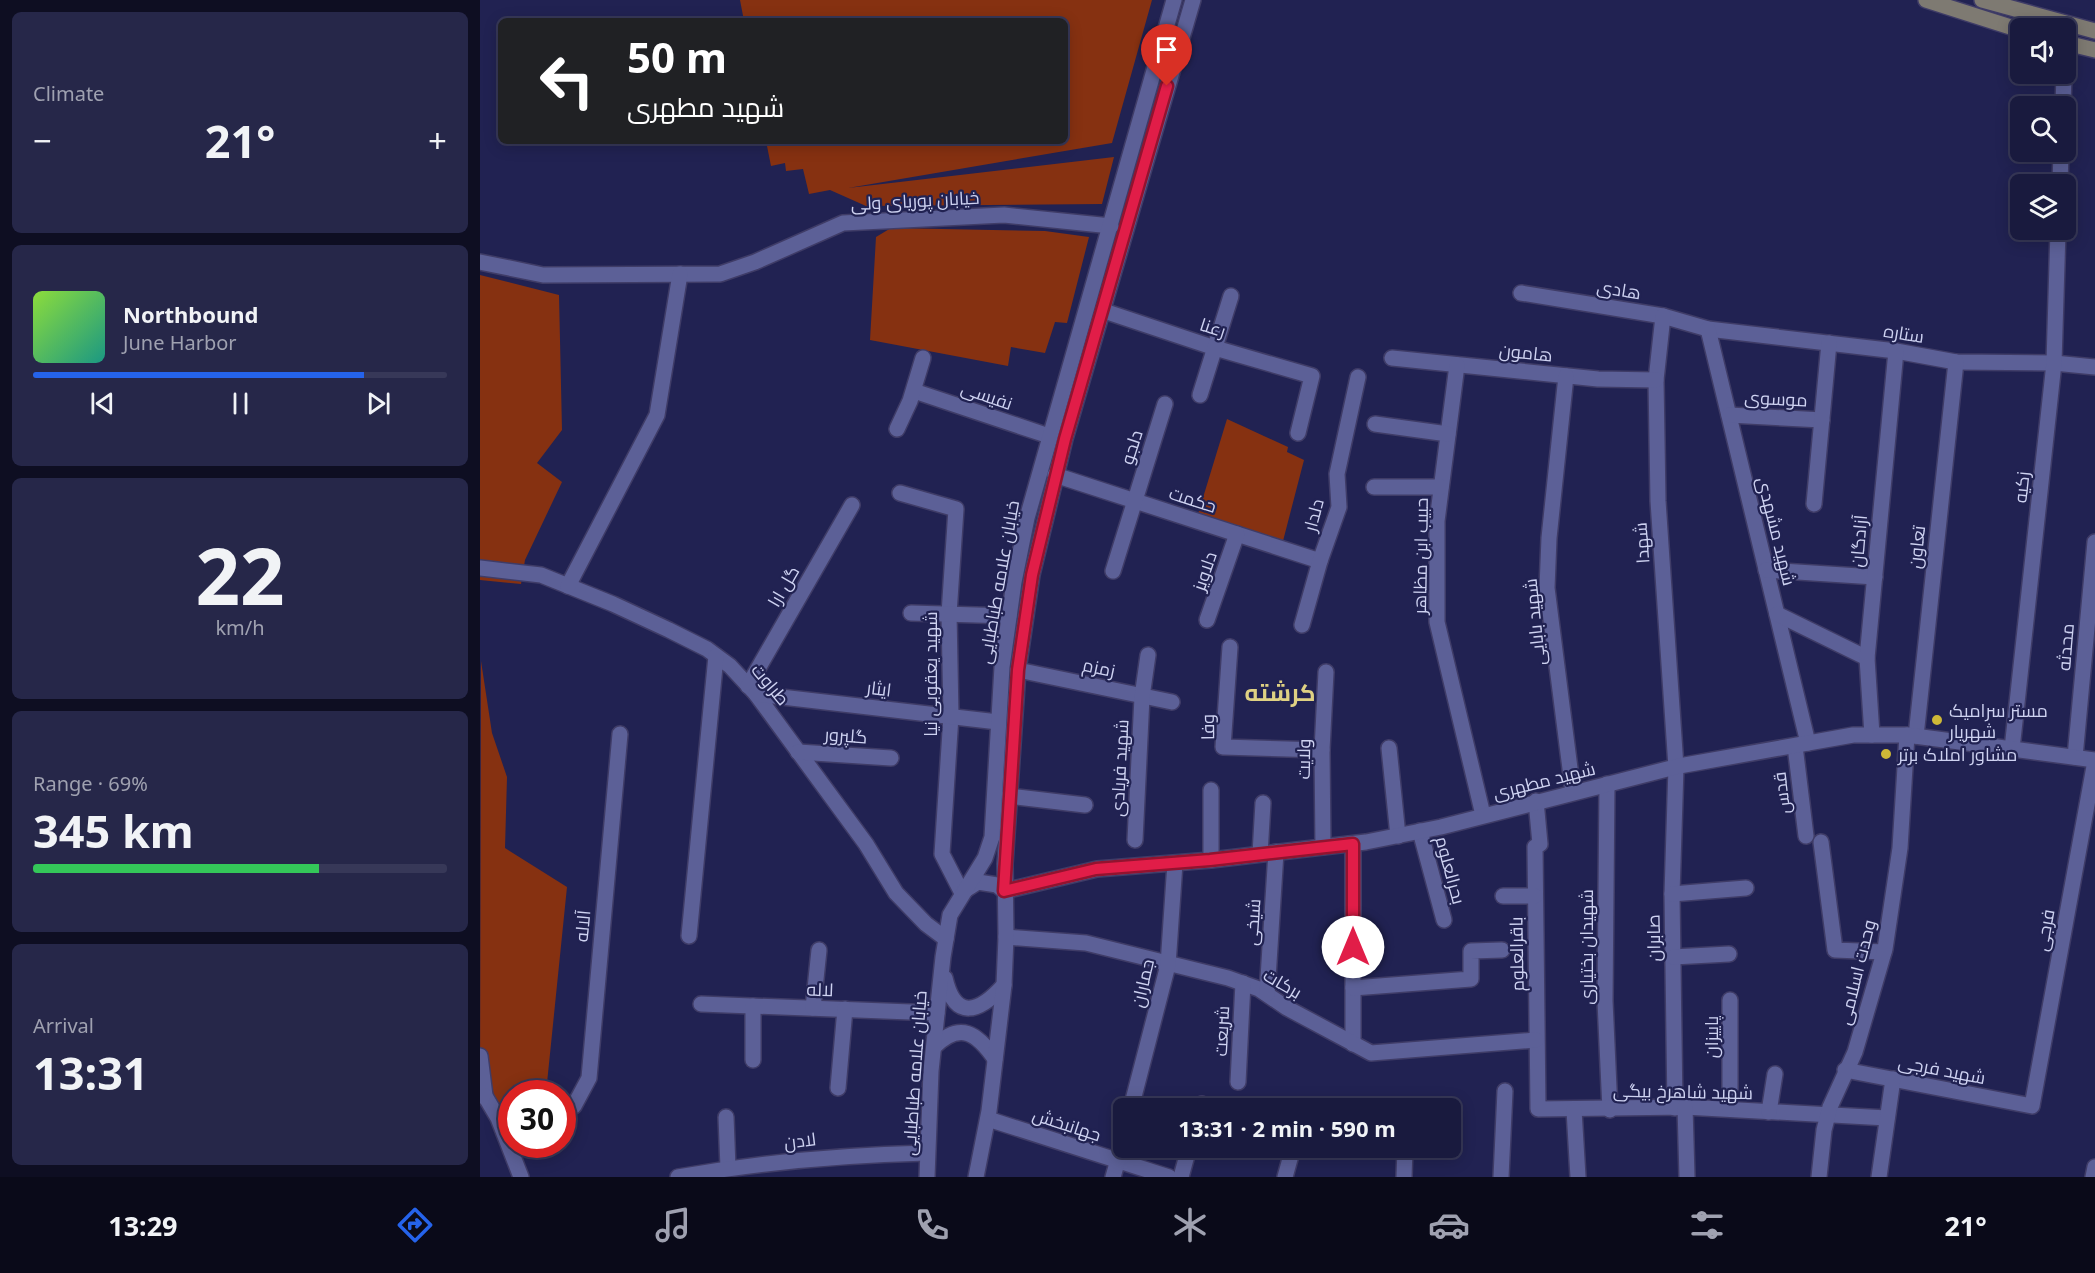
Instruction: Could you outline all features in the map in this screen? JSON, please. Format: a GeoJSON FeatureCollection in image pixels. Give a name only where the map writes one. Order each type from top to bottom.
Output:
{"type":"FeatureCollection","features":[{"type":"Feature","properties":{"kind":"main road"},"geometry":{"type":"LineString","coordinates":[[1926,0],[2010,27]]}},
{"type":"Feature","properties":{"kind":"main road"},"geometry":{"type":"LineString","coordinates":[[1982,0],[2095,31]]}},
{"type":"Feature","properties":{"kind":"main road"},"geometry":{"type":"LineString","coordinates":[[2076,45],[2095,50]]}},
{"type":"Feature","properties":{"kind":"street","name":"خیابان علامه طباطبایی"},"geometry":{"type":"LineString","coordinates":[[927,1177],[934,1047],[946,939],[950,915],[985,858],[993,837],[1002,667],[1009,616],[1039,470],[1111,226],[1174,0]]}},
{"type":"Feature","properties":{"kind":"street","name":"خیابان علامه طباطبایی"},"geometry":{"type":"LineString","coordinates":[[976,1177],[988,1119],[1004,985],[1006,937],[1004,891],[1009,796],[1024,619],[1055,475],[1193,0]]}},
{"type":"Feature","properties":{"kind":"street","name":"خیابان پوریای ولی"},"geometry":{"type":"LineString","coordinates":[[480,262],[543,275],[720,274],[755,262],[843,223],[1004,215],[1111,226]]}},
{"type":"Feature","properties":{"kind":"street","name":"زکیه"},"geometry":{"type":"LineString","coordinates":[[2012,749],[2054,363],[2058,240]]}},
{"type":"Feature","properties":{"kind":"street"},"geometry":{"type":"LineString","coordinates":[[568,586],[657,415],[680,274]]}},
{"type":"Feature","properties":{"kind":"street","name":"هادی"},"geometry":{"type":"LineString","coordinates":[[1521,293],[1663,316],[1708,329]]}},
{"type":"Feature","properties":{"kind":"street"},"geometry":{"type":"LineString","coordinates":[[1200,395],[1231,296]]}},
{"type":"Feature","properties":{"kind":"street","name":"رعنا"},"geometry":{"type":"LineString","coordinates":[[1088,305],[1215,348],[1312,376],[1298,433]]}},
{"type":"Feature","properties":{"kind":"street","name":"شهدا"},"geometry":{"type":"LineString","coordinates":[[1663,316],[1656,380],[1658,501],[1676,767]]}},
{"type":"Feature","properties":{"kind":"street","name":"ستاره"},"geometry":{"type":"LineString","coordinates":[[1708,329],[1896,351],[1956,362],[2054,363],[2095,367]]}},
{"type":"Feature","properties":{"kind":"street","name":"شهید مشهدی"},"geometry":{"type":"LineString","coordinates":[[1708,329],[1777,614],[1802,745]]}},
{"type":"Feature","properties":{"kind":"street","name":"موسوی"},"geometry":{"type":"LineString","coordinates":[[1814,504],[1829,343]]}},
{"type":"Feature","properties":{"kind":"street","name":"آزادگان"},"geometry":{"type":"LineString","coordinates":[[1872,735],[1867,658],[1896,351]]}},
{"type":"Feature","properties":{"kind":"street"},"geometry":{"type":"LineString","coordinates":[[897,429],[914,391],[923,358]]}},
{"type":"Feature","properties":{"kind":"street","name":"هامون"},"geometry":{"type":"LineString","coordinates":[[1392,358],[1566,376],[1656,380]]}},
{"type":"Feature","properties":{"kind":"street","name":"تعاون"},"geometry":{"type":"LineString","coordinates":[[1911,735],[1956,362]]}},
{"type":"Feature","properties":{"kind":"street","name":"حبیب ابن مظاهر"},"geometry":{"type":"LineString","coordinates":[[1457,365],[1437,521],[1437,622],[1483,815]]}},
{"type":"Feature","properties":{"kind":"street","name":"شهید بابایی"},"geometry":{"type":"LineString","coordinates":[[1566,376],[1549,538],[1547,588],[1573,792]]}},
{"type":"Feature","properties":{"kind":"street","name":"دلدار"},"geometry":{"type":"LineString","coordinates":[[1302,625],[1320,561],[1339,507],[1337,474],[1358,377]]}},
{"type":"Feature","properties":{"kind":"street","name":"نفیسی"},"geometry":{"type":"LineString","coordinates":[[914,391],[1049,436],[1065,439]]}},
{"type":"Feature","properties":{"kind":"street","name":"دلجو"},"geometry":{"type":"LineString","coordinates":[[1113,571],[1165,404]]}},
{"type":"Feature","properties":{"kind":"street","name":"موسوی"},"geometry":{"type":"LineString","coordinates":[[1729,415],[1822,420]]}},
{"type":"Feature","properties":{"kind":"street"},"geometry":{"type":"LineString","coordinates":[[1375,424],[1448,434]]}},
{"type":"Feature","properties":{"kind":"street","name":"حکمت"},"geometry":{"type":"LineString","coordinates":[[1039,470],[1320,561]]}},
{"type":"Feature","properties":{"kind":"street"},"geometry":{"type":"LineString","coordinates":[[1374,487],[1441,486]]}},
{"type":"Feature","properties":{"kind":"street","name":"شهید یعقوبی نیا"},"geometry":{"type":"LineString","coordinates":[[900,493],[956,509],[949,614],[951,716],[942,854],[962,893]]}},
{"type":"Feature","properties":{"kind":"street","name":"گل ارا"},"geometry":{"type":"LineString","coordinates":[[752,690],[852,505]]}},
{"type":"Feature","properties":{"kind":"street","name":"دلاویز"},"geometry":{"type":"LineString","coordinates":[[1207,620],[1237,534]]}},
{"type":"Feature","properties":{"kind":"street","name":"محدثه"},"geometry":{"type":"LineString","coordinates":[[2075,757],[2095,542]]}},
{"type":"Feature","properties":{"kind":"street","name":"طراوت"},"geometry":{"type":"LineString","coordinates":[[481,568],[541,575],[632,612],[716,656],[730,666],[752,690],[866,844],[896,893],[926,924],[946,939]]}},
{"type":"Feature","properties":{"kind":"street"},"geometry":{"type":"LineString","coordinates":[[1766,570],[1875,577]]}},
{"type":"Feature","properties":{"kind":"street"},"geometry":{"type":"LineString","coordinates":[[911,613],[1009,616],[1024,619]]}},
{"type":"Feature","properties":{"kind":"street"},"geometry":{"type":"LineString","coordinates":[[1777,614],[1867,658]]}},
{"type":"Feature","properties":{"kind":"street","name":"وفا"},"geometry":{"type":"LineString","coordinates":[[1230,647],[1222,747],[1322,750]]}},
{"type":"Feature","properties":{"kind":"street","name":"شهید فریادی"},"geometry":{"type":"LineString","coordinates":[[1135,840],[1142,697],[1148,655]]}},
{"type":"Feature","properties":{"kind":"street"},"geometry":{"type":"LineString","coordinates":[[689,936],[716,656]]}},
{"type":"Feature","properties":{"kind":"street","name":"زمزم"},"geometry":{"type":"LineString","coordinates":[[1002,667],[1172,702]]}},
{"type":"Feature","properties":{"kind":"street","name":"ولایت"},"geometry":{"type":"LineString","coordinates":[[1323,847],[1322,750],[1326,672]]}},
{"type":"Feature","properties":{"kind":"street","name":"ایثار"},"geometry":{"type":"LineString","coordinates":[[752,690],[1014,724]]}},
{"type":"Feature","properties":{"kind":"street","name":"آلاله"},"geometry":{"type":"LineString","coordinates":[[576,1102],[589,1078],[620,734]]}},
{"type":"Feature","properties":{"kind":"street","name":"شهید مطهری"},"geometry":{"type":"LineString","coordinates":[[1004,891],[1096,869],[1210,860],[1353,844],[1398,836],[1676,767],[1853,735],[1911,735],[2095,760]]}},
{"type":"Feature","properties":{"kind":"street","name":"وحدت اسلامی"},"geometry":{"type":"LineString","coordinates":[[1819,1177],[1828,1115],[1845,1070],[1855,1052],[1884,951],[1900,848],[1911,735]]}},
{"type":"Feature","properties":{"kind":"street","name":"قدس"},"geometry":{"type":"LineString","coordinates":[[1802,745],[1806,836]]}},
{"type":"Feature","properties":{"kind":"street"},"geometry":{"type":"LineString","coordinates":[[1389,748],[1398,836]]}},
{"type":"Feature","properties":{"kind":"street","name":"گلپرور"},"geometry":{"type":"LineString","coordinates":[[798,752],[891,758]]}},
{"type":"Feature","properties":{"kind":"street","name":"فرجی"},"geometry":{"type":"LineString","coordinates":[[2032,1106],[2095,760]]}},
{"type":"Feature","properties":{"kind":"street","name":"صابران"},"geometry":{"type":"LineString","coordinates":[[1676,767],[1672,894],[1673,957],[1680,1108],[1687,1177]]}},
{"type":"Feature","properties":{"kind":"street","name":"شهیدان بختیاری"},"geometry":{"type":"LineString","coordinates":[[1607,784],[1605,1001],[1610,1110]]}},
{"type":"Feature","properties":{"kind":"street"},"geometry":{"type":"LineString","coordinates":[[1210,860],[1211,790]]}},
{"type":"Feature","properties":{"kind":"street"},"geometry":{"type":"LineString","coordinates":[[1009,796],[1085,805]]}},
{"type":"Feature","properties":{"kind":"street","name":"باقرالعلوم"},"geometry":{"type":"LineString","coordinates":[[1536,801],[1540,844],[1536,847],[1535,896],[1538,1109]]}},
{"type":"Feature","properties":{"kind":"street"},"geometry":{"type":"LineString","coordinates":[[1260,854],[1263,803]]}},
{"type":"Feature","properties":{"kind":"street","name":"بحرالعلوم"},"geometry":{"type":"LineString","coordinates":[[1420,831],[1444,920]]}},
{"type":"Feature","properties":{"kind":"street"},"geometry":{"type":"LineString","coordinates":[[1821,842],[1835,950],[1884,951]]}},
{"type":"Feature","properties":{"kind":"street"},"geometry":{"type":"LineString","coordinates":[[1353,844],[1353,1044]]}},
{"type":"Feature","properties":{"kind":"street","name":"شیخی"},"geometry":{"type":"LineString","coordinates":[[1267,994],[1276,852]]}},
{"type":"Feature","properties":{"kind":"street","name":"جماران"},"geometry":{"type":"LineString","coordinates":[[1134,1098],[1168,965],[1175,863]]}},
{"type":"Feature","properties":{"kind":"street"},"geometry":{"type":"LineString","coordinates":[[962,893],[978,882],[987,881],[1004,891]]}},
{"type":"Feature","properties":{"kind":"street"},"geometry":{"type":"LineString","coordinates":[[1672,894],[1746,888]]}},
{"type":"Feature","properties":{"kind":"street"},"geometry":{"type":"LineString","coordinates":[[1503,896],[1535,896]]}},
{"type":"Feature","properties":{"kind":"street","name":"برکات"},"geometry":{"type":"LineString","coordinates":[[1006,937],[1086,943],[1243,983],[1267,994],[1371,1053],[1536,1040]]}},
{"type":"Feature","properties":{"kind":"street"},"geometry":{"type":"LineString","coordinates":[[813,1008],[819,950]]}},
{"type":"Feature","properties":{"kind":"street"},"geometry":{"type":"LineString","coordinates":[[1353,988],[1471,979],[1472,951],[1502,950]]}},
{"type":"Feature","properties":{"kind":"street"},"geometry":{"type":"LineString","coordinates":[[1673,957],[1729,954]]}},
{"type":"Feature","properties":{"kind":"street"},"geometry":{"type":"LineString","coordinates":[[942,966],[949,996],[957,1005],[964,1008],[978,1007],[994,997],[1004,985]]}},
{"type":"Feature","properties":{"kind":"street","name":"شریعت"},"geometry":{"type":"LineString","coordinates":[[1238,1082],[1243,983]]}},
{"type":"Feature","properties":{"kind":"street","name":"پاییزان"},"geometry":{"type":"LineString","coordinates":[[1730,1000],[1730,1110]]}},
{"type":"Feature","properties":{"kind":"street","name":"لاله"},"geometry":{"type":"LineString","coordinates":[[701,1004],[937,1013]]}},
{"type":"Feature","properties":{"kind":"street"},"geometry":{"type":"LineString","coordinates":[[753,1006],[753,1060]]}},
{"type":"Feature","properties":{"kind":"street"},"geometry":{"type":"LineString","coordinates":[[838,1088],[845,1009]]}},
{"type":"Feature","properties":{"kind":"street"},"geometry":{"type":"LineString","coordinates":[[934,1047],[951,1034],[968,1033],[984,1044],[995,1059]]}},
{"type":"Feature","properties":{"kind":"street"},"geometry":{"type":"LineString","coordinates":[[480,1056],[482,1096],[498,1111]]}},
{"type":"Feature","properties":{"kind":"street","name":"شهید فرجی"},"geometry":{"type":"LineString","coordinates":[[1845,1070],[2032,1106]]}},
{"type":"Feature","properties":{"kind":"street"},"geometry":{"type":"LineString","coordinates":[[1769,1112],[1775,1074]]}},
{"type":"Feature","properties":{"kind":"street"},"geometry":{"type":"LineString","coordinates":[[1880,1177],[1893,1079]]}},
{"type":"Feature","properties":{"kind":"street"},"geometry":{"type":"LineString","coordinates":[[1501,1177],[1505,1091]]}},
{"type":"Feature","properties":{"kind":"street","name":"شهید شاهرخ بیگی"},"geometry":{"type":"LineString","coordinates":[[1538,1109],[1680,1108],[1887,1118]]}},
{"type":"Feature","properties":{"kind":"street"},"geometry":{"type":"LineString","coordinates":[[1574,1110],[1578,1177]]}},
{"type":"Feature","properties":{"kind":"street"},"geometry":{"type":"LineString","coordinates":[[726,1118],[728,1168]]}},
{"type":"Feature","properties":{"kind":"street","name":"جهانبخش"},"geometry":{"type":"LineString","coordinates":[[988,1119],[1169,1177]]}},
{"type":"Feature","properties":{"kind":"street","name":"لادن"},"geometry":{"type":"LineString","coordinates":[[678,1177],[728,1168],[832,1156],[927,1153]]}},
{"type":"Feature","properties":{"kind":"street"},"geometry":{"type":"LineString","coordinates":[[516,1158],[521,1177]]}},
{"type":"Feature","properties":{"kind":"street"},"geometry":{"type":"LineString","coordinates":[[1113,1177],[1119,1158]]}},
{"type":"Feature","properties":{"kind":"street"},"geometry":{"type":"LineString","coordinates":[[1181,1177],[1186,1158]]}},
{"type":"Feature","properties":{"kind":"street"},"geometry":{"type":"LineString","coordinates":[[1285,1177],[1290,1158]]}},
{"type":"Feature","properties":{"kind":"street"},"geometry":{"type":"LineString","coordinates":[[1404,1177],[1405,1158]]}},
{"type":"Feature","properties":{"kind":"street"},"geometry":{"type":"LineString","coordinates":[[2093,1177],[2095,1167]]}},
{"type":"Feature","properties":{"kind":"shaded area"},"geometry":{"type":"Polygon","coordinates":[[[740,0],[1152,0],[1112,143],[848,188],[1114,157],[1102,204],[866,206],[830,190],[809,194],[803,169],[786,171],[785,163],[771,166],[767,144],[1068,144],[1068,18],[743,18],[740,0]]]}},
{"type":"Feature","properties":{"kind":"shaded area"},"geometry":{"type":"Polygon","coordinates":[[[891,228],[1045,231],[1089,237],[1067,323],[1055,322],[1045,353],[1011,347],[1008,366],[870,340],[876,237],[891,228]]]}},
{"type":"Feature","properties":{"kind":"shaded area"},"geometry":{"type":"Polygon","coordinates":[[[480,275],[559,295],[562,430],[537,463],[562,482],[525,560],[521,584],[480,580],[480,275]]]}},
{"type":"Feature","properties":{"kind":"shaded area"},"geometry":{"type":"Polygon","coordinates":[[[1227,419],[1288,447],[1287,452],[1304,460],[1283,541],[1198,514],[1227,419]]]}},
{"type":"Feature","properties":{"kind":"shaded area"},"geometry":{"type":"Polygon","coordinates":[[[481,661],[492,733],[507,777],[505,848],[567,887],[547,1080],[498,1080],[498,1111],[480,1093],[481,661]]]}},
{"type":"Feature","properties":{"kind":"place","name":"مستر سرامیک شهریار"},"geometry":{"type":"Point","coordinates":[1937,720]}},
{"type":"Feature","properties":{"kind":"place","name":"مشاور املاک برتر"},"geometry":{"type":"Point","coordinates":[1886,754]}},
{"type":"Feature","properties":{"kind":"district","name":"کرشته"},"geometry":{"type":"Point","coordinates":[1280,691]}},
{"type":"Feature","properties":{"kind":"route"},"geometry":{"type":"LineString","coordinates":[[1167,86],[1065,439],[1046,509],[1032,575],[1018,670],[1004,891],[1096,869],[1210,860],[1353,844],[1353,947]]}}]}
